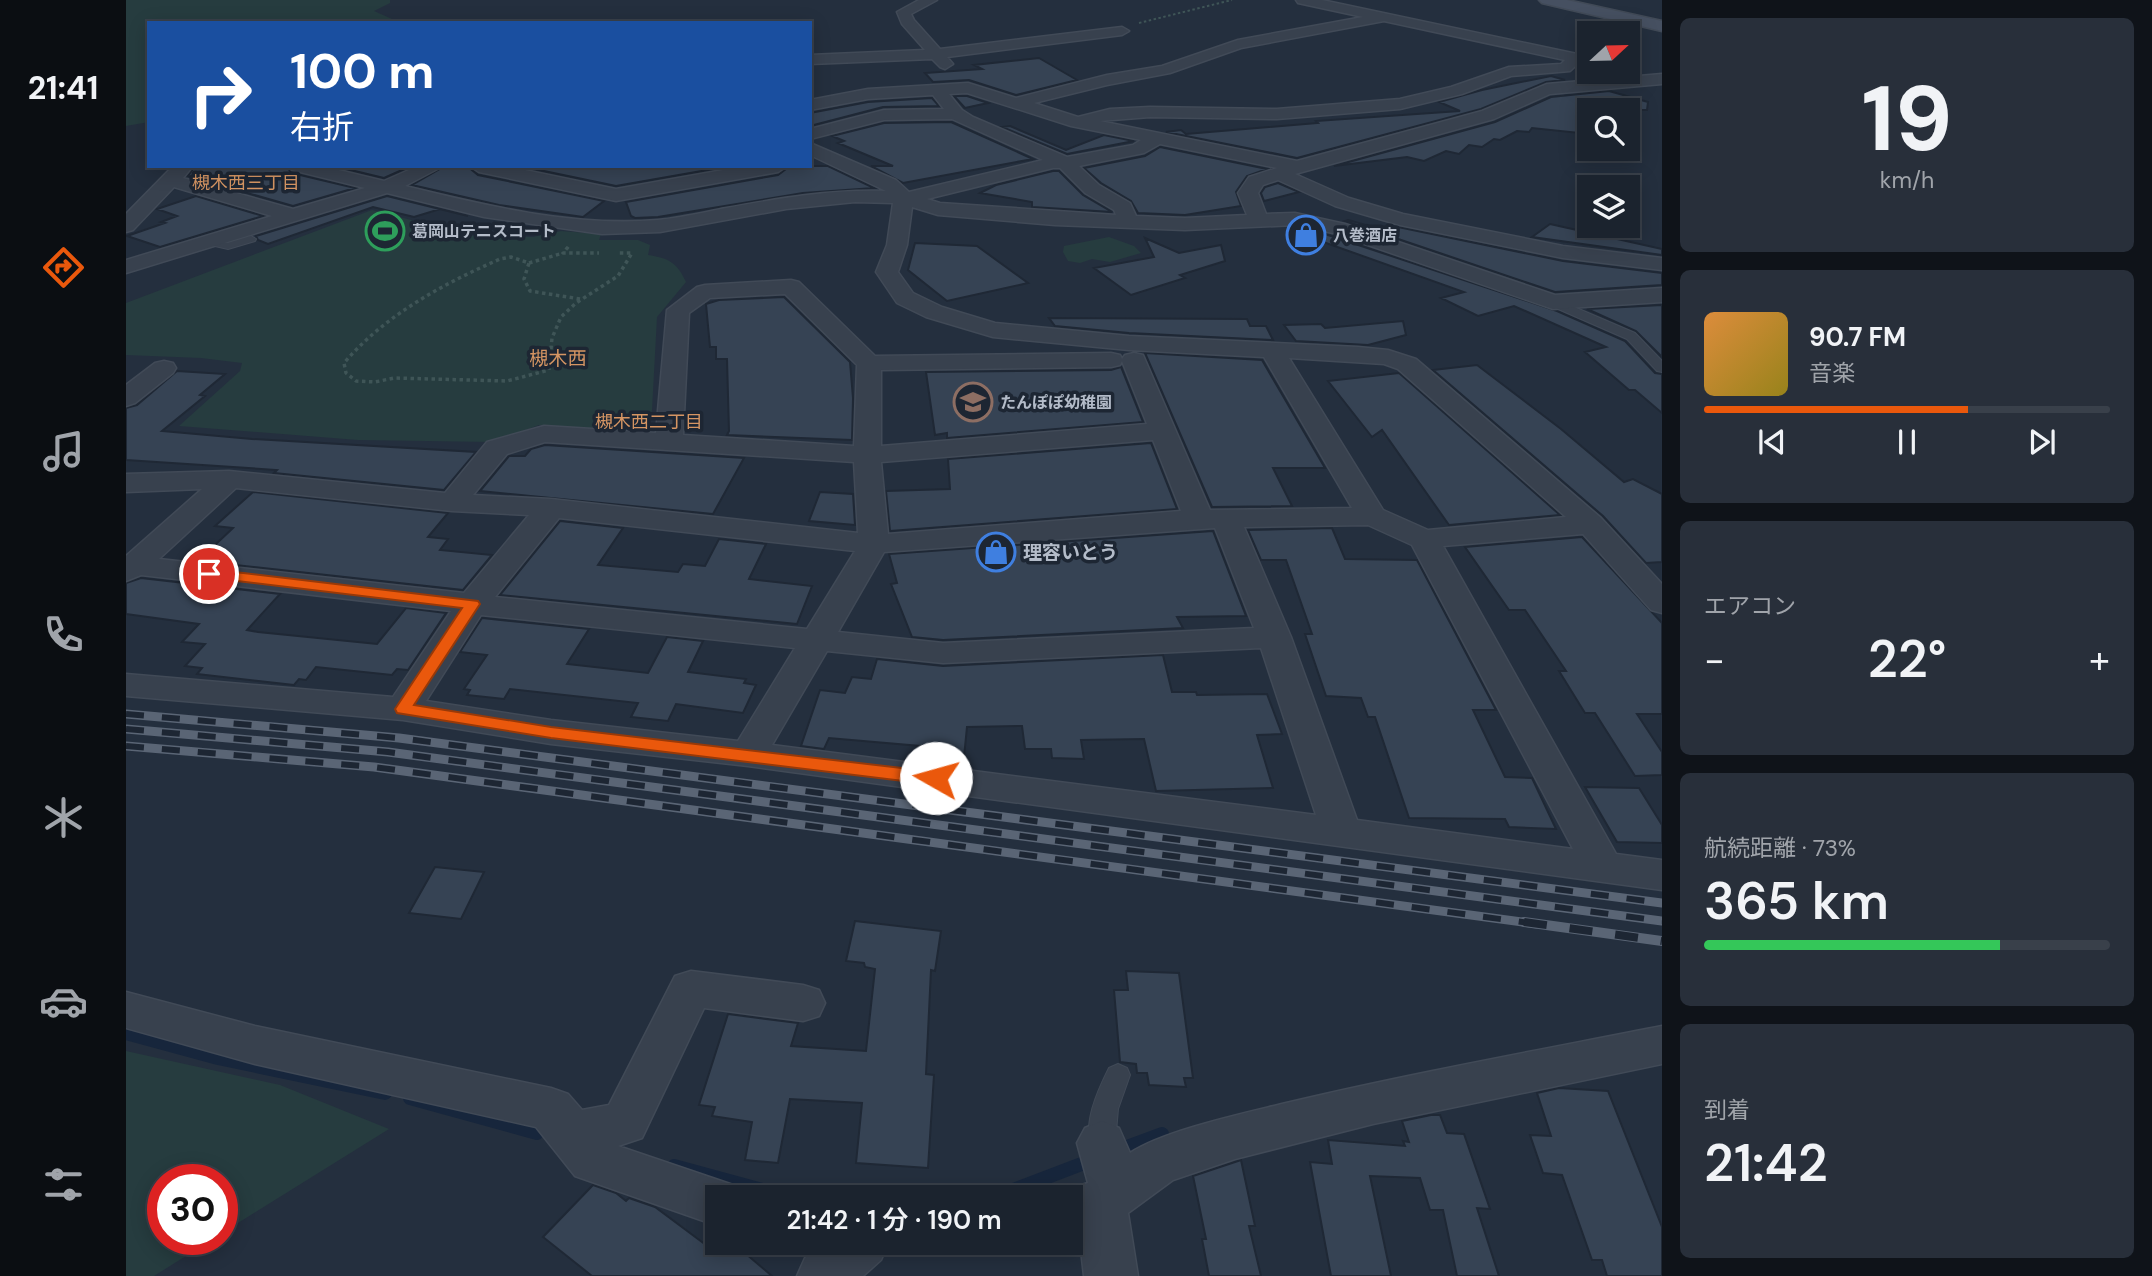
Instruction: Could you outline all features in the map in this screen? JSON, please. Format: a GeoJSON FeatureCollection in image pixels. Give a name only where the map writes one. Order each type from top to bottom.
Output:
{"type":"FeatureCollection","features":[{"type":"Feature","properties":{"kind":"street"},"geometry":{"type":"LineString","coordinates":[[930,0],[904,12],[907,21],[968,88]]}},
{"type":"Feature","properties":{"kind":"street"},"geometry":{"type":"LineString","coordinates":[[1303,0],[1577,58]]}},
{"type":"Feature","properties":{"kind":"street"},"geometry":{"type":"LineString","coordinates":[[1547,0],[1662,26]]}},
{"type":"Feature","properties":{"kind":"street"},"geometry":{"type":"LineString","coordinates":[[1015,103],[1107,80],[1165,70],[1238,44],[1385,17]]}},
{"type":"Feature","properties":{"kind":"street"},"geometry":{"type":"LineString","coordinates":[[812,60],[937,54],[1122,31]]}},
{"type":"Feature","properties":{"kind":"street"},"geometry":{"type":"LineString","coordinates":[[1077,122],[1110,114],[1277,114],[1389,105],[1456,91],[1509,72],[1565,68],[1577,62]]}},
{"type":"Feature","properties":{"kind":"street"},"geometry":{"type":"LineString","coordinates":[[1640,73],[1662,79]]}},
{"type":"Feature","properties":{"kind":"street"},"geometry":{"type":"LineString","coordinates":[[1258,219],[1248,193],[1255,181],[1278,173],[1488,115],[1547,89],[1662,79]]}},
{"type":"Feature","properties":{"kind":"street"},"geometry":{"type":"LineString","coordinates":[[812,105],[856,95],[968,88],[1077,122],[1300,167]]}},
{"type":"Feature","properties":{"kind":"street"},"geometry":{"type":"LineString","coordinates":[[937,91],[957,114],[1094,179],[1092,189],[1123,207],[1128,222]]}},
{"type":"Feature","properties":{"kind":"street"},"geometry":{"type":"LineString","coordinates":[[812,133],[884,115],[957,114]]}},
{"type":"Feature","properties":{"kind":"street"},"geometry":{"type":"LineString","coordinates":[[306,168],[484,211],[595,227],[660,226],[823,198],[904,198],[1053,163],[1138,149],[1159,138]]}},
{"type":"Feature","properties":{"kind":"street"},"geometry":{"type":"LineString","coordinates":[[1124,171],[1135,167],[1143,159],[1138,149]]}},
{"type":"Feature","properties":{"kind":"street"},"geometry":{"type":"LineString","coordinates":[[819,159],[889,184],[904,198],[938,209],[1185,224],[1295,219],[1338,228],[1553,302],[1662,295]]}},
{"type":"Feature","properties":{"kind":"street"},"geometry":{"type":"LineString","coordinates":[[126,267],[387,187],[430,168]]}},
{"type":"Feature","properties":{"kind":"street"},"geometry":{"type":"LineString","coordinates":[[488,168],[616,195],[767,168]]}},
{"type":"Feature","properties":{"kind":"street"},"geometry":{"type":"LineString","coordinates":[[131,216],[177,173],[294,216]]}},
{"type":"Feature","properties":{"kind":"street"},"geometry":{"type":"LineString","coordinates":[[1278,173],[1342,202],[1400,219],[1563,252],[1662,264]]}},
{"type":"Feature","properties":{"kind":"street"},"geometry":{"type":"LineString","coordinates":[[595,227],[627,176]]}},
{"type":"Feature","properties":{"kind":"street"},"geometry":{"type":"LineString","coordinates":[[904,198],[897,245],[887,271],[905,298],[934,312],[993,330],[1162,345],[1388,357],[1407,364],[1591,524],[1662,603]]}},
{"type":"Feature","properties":{"kind":"street"},"geometry":{"type":"LineString","coordinates":[[669,443],[678,310],[705,292],[791,287],[869,363],[1134,360],[1162,345]]}},
{"type":"Feature","properties":{"kind":"street"},"geometry":{"type":"LineString","coordinates":[[1273,351],[1372,516]]}},
{"type":"Feature","properties":{"kind":"street"},"geometry":{"type":"LineString","coordinates":[[1134,360],[1163,432],[1274,637],[1341,831]]}},
{"type":"Feature","properties":{"kind":"street"},"geometry":{"type":"LineString","coordinates":[[748,754],[874,544],[867,455],[869,363]]}},
{"type":"Feature","properties":{"kind":"street"},"geometry":{"type":"LineString","coordinates":[[126,367],[163,368],[126,398]]}},
{"type":"Feature","properties":{"kind":"street"},"geometry":{"type":"LineString","coordinates":[[452,502],[497,448],[544,434],[867,455],[1163,432]]}},
{"type":"Feature","properties":{"kind":"street"},"geometry":{"type":"LineString","coordinates":[[126,483],[229,479],[452,502],[551,508],[874,544],[1212,519],[1372,516],[1424,539],[1591,524]]}},
{"type":"Feature","properties":{"kind":"street"},"geometry":{"type":"LineString","coordinates":[[130,568],[229,479]]}},
{"type":"Feature","properties":{"kind":"street"},"geometry":{"type":"LineString","coordinates":[[403,709],[472,604],[551,508]]}},
{"type":"Feature","properties":{"kind":"street"},"geometry":{"type":"LineString","coordinates":[[1424,539],[1604,868]]}},
{"type":"Feature","properties":{"kind":"street"},"geometry":{"type":"LineString","coordinates":[[130,568],[943,653],[1274,637]]}},
{"type":"Feature","properties":{"kind":"street"},"geometry":{"type":"LineString","coordinates":[[126,685],[403,709],[551,732],[748,754],[1662,875]]}},
{"type":"Feature","properties":{"kind":"street"},"geometry":{"type":"LineString","coordinates":[[571,1134],[625,1123],[691,989],[803,1003]]}},
{"type":"Feature","properties":{"kind":"street"},"geometry":{"type":"LineString","coordinates":[[126,1010],[255,1045],[551,1109],[593,1160],[705,1199]]}},
{"type":"Feature","properties":{"kind":"street"},"geometry":{"type":"LineString","coordinates":[[1111,1276],[1100,1184],[1235,1137],[1373,1103],[1662,1045]]}},
{"type":"Feature","properties":{"kind":"street"},"geometry":{"type":"LineString","coordinates":[[824,1276],[848,1255]]}},
{"type":"Feature","properties":{"kind":"lane"},"geometry":{"type":"LineString","coordinates":[[207,243],[228,246],[251,239]]}},
{"type":"Feature","properties":{"kind":"lane"},"geometry":{"type":"LineString","coordinates":[[1553,302],[1631,336],[1662,368]]}},
{"type":"Feature","properties":{"kind":"lane"},"geometry":{"type":"LineString","coordinates":[[1100,1184],[1105,1109],[1118,1075]]}},
{"type":"Feature","properties":{"kind":"path"},"geometry":{"type":"LineString","coordinates":[[1122,31],[1145,20],[1232,0]]}},
{"type":"Feature","properties":{"kind":"path"},"geometry":{"type":"LineString","coordinates":[[563,253],[595,227]]}},
{"type":"Feature","properties":{"kind":"path"},"geometry":{"type":"LineString","coordinates":[[605,253],[563,253],[529,263],[511,257],[499,258],[437,290],[352,352],[344,363],[346,373],[356,381],[375,382],[394,378],[507,381],[549,370],[552,359],[550,338],[556,324],[580,299],[616,278],[632,253],[618,253]]}},
{"type":"Feature","properties":{"kind":"path"},"geometry":{"type":"LineString","coordinates":[[529,263],[524,279],[530,291],[580,299]]}},
{"type":"Feature","properties":{"kind":"green space"},"geometry":{"type":"Polygon","coordinates":[[[126,0],[390,0],[390,3],[374,11],[396,21],[147,21],[147,122],[126,126],[126,0]]]}},
{"type":"Feature","properties":{"kind":"green space"},"geometry":{"type":"Polygon","coordinates":[[[372,210],[474,236],[533,237],[561,231],[601,234],[599,240],[638,240],[650,245],[648,255],[671,262],[686,282],[657,317],[652,410],[648,433],[539,425],[493,442],[358,440],[179,426],[240,371],[242,363],[201,358],[126,355],[126,303],[372,210]]]}},
{"type":"Feature","properties":{"kind":"green space"},"geometry":{"type":"Polygon","coordinates":[[[1109,237],[1134,246],[1141,253],[1110,262],[1092,259],[1080,263],[1068,261],[1063,252],[1064,246],[1109,237]]]}},
{"type":"Feature","properties":{"kind":"green space"},"geometry":{"type":"Polygon","coordinates":[[[126,1051],[280,1085],[389,1129],[238,1223],[238,1164],[147,1164],[147,1255],[187,1255],[154,1276],[126,1276],[126,1051]]]}},
{"type":"Feature","properties":{"kind":"building"},"geometry":{"type":"Polygon","coordinates":[[[1039,58],[1077,80],[1016,95],[969,80],[933,82],[925,73],[982,69],[974,65],[1039,58]]]}},
{"type":"Feature","properties":{"kind":"building"},"geometry":{"type":"Polygon","coordinates":[[[1551,76],[1565,80],[1546,82],[1481,109],[1297,158],[1166,132],[1181,130],[1186,134],[1460,111],[1439,102],[1551,76]]]}},
{"type":"Feature","properties":{"kind":"building"},"geometry":{"type":"Polygon","coordinates":[[[1609,91],[1634,98],[1577,98],[1577,133],[1532,128],[1529,132],[1517,131],[1500,140],[1494,139],[1482,147],[1469,145],[1459,154],[1446,151],[1424,161],[1407,157],[1334,166],[1495,122],[1551,97],[1609,91]]]}},
{"type":"Feature","properties":{"kind":"building"},"geometry":{"type":"Polygon","coordinates":[[[954,96],[967,96],[988,103],[965,108],[954,96]]]}},
{"type":"Feature","properties":{"kind":"building"},"geometry":{"type":"Polygon","coordinates":[[[932,98],[939,106],[883,107],[812,125],[812,113],[868,102],[932,98]]]}},
{"type":"Feature","properties":{"kind":"building"},"geometry":{"type":"Polygon","coordinates":[[[1640,100],[1648,102],[1647,110],[1640,110],[1640,100]]]}},
{"type":"Feature","properties":{"kind":"building"},"geometry":{"type":"Polygon","coordinates":[[[951,122],[1033,159],[903,183],[871,166],[893,166],[838,143],[844,141],[832,136],[884,123],[951,122]]]}},
{"type":"Feature","properties":{"kind":"building"},"geometry":{"type":"Polygon","coordinates":[[[1010,126],[1066,150],[1104,135],[1134,141],[1067,154],[1002,127],[1010,126]]]}},
{"type":"Feature","properties":{"kind":"building"},"geometry":{"type":"Polygon","coordinates":[[[1160,147],[1267,169],[1247,176],[1236,192],[1241,206],[1185,215],[1138,213],[1131,201],[1101,183],[1084,168],[1145,156],[1160,147]]]}},
{"type":"Feature","properties":{"kind":"building"},"geometry":{"type":"Polygon","coordinates":[[[828,166],[874,188],[803,193],[658,217],[635,218],[631,216],[626,202],[778,175],[787,168],[828,166]]]}},
{"type":"Feature","properties":{"kind":"building"},"geometry":{"type":"Polygon","coordinates":[[[194,168],[288,168],[291,173],[355,188],[293,206],[188,176],[194,168]]]}},
{"type":"Feature","properties":{"kind":"building"},"geometry":{"type":"Polygon","coordinates":[[[342,168],[406,168],[384,178],[342,168]]]}},
{"type":"Feature","properties":{"kind":"building"},"geometry":{"type":"Polygon","coordinates":[[[442,168],[469,168],[478,175],[604,201],[583,217],[499,205],[412,185],[442,168]]]}},
{"type":"Feature","properties":{"kind":"building"},"geometry":{"type":"Polygon","coordinates":[[[530,168],[719,168],[616,186],[530,168]]]}},
{"type":"Feature","properties":{"kind":"building"},"geometry":{"type":"Polygon","coordinates":[[[1059,171],[1083,195],[1112,212],[1032,207],[1032,202],[980,193],[996,185],[1059,171]]]}},
{"type":"Feature","properties":{"kind":"building"},"geometry":{"type":"Polygon","coordinates":[[[1278,183],[1299,192],[1264,201],[1261,193],[1265,187],[1278,183]]]}},
{"type":"Feature","properties":{"kind":"building"},"geometry":{"type":"Polygon","coordinates":[[[196,196],[263,216],[160,247],[127,236],[177,216],[157,209],[196,196]]]}},
{"type":"Feature","properties":{"kind":"building"},"geometry":{"type":"Polygon","coordinates":[[[387,196],[440,209],[414,217],[373,207],[268,244],[258,240],[256,236],[387,196]]]}},
{"type":"Feature","properties":{"kind":"building"},"geometry":{"type":"Polygon","coordinates":[[[1345,221],[1387,231],[1398,227],[1563,261],[1662,273],[1662,285],[1555,292],[1345,221]]]}},
{"type":"Feature","properties":{"kind":"building"},"geometry":{"type":"Polygon","coordinates":[[[1550,224],[1577,230],[1577,238],[1613,238],[1662,249],[1662,255],[1532,237],[1550,224]]]}},
{"type":"Feature","properties":{"kind":"building"},"geometry":{"type":"Polygon","coordinates":[[[1322,233],[1557,311],[1625,341],[1655,373],[1662,374],[1662,413],[1635,390],[1629,390],[1585,352],[1606,347],[1514,306],[1478,316],[1441,298],[1464,292],[1312,238],[1322,233]]]}},
{"type":"Feature","properties":{"kind":"building"},"geometry":{"type":"Polygon","coordinates":[[[1145,238],[1179,253],[1221,245],[1225,261],[1180,275],[1185,278],[1131,295],[1094,268],[1154,257],[1145,238]]]}},
{"type":"Feature","properties":{"kind":"building"},"geometry":{"type":"Polygon","coordinates":[[[915,243],[977,246],[1028,283],[947,301],[908,270],[915,243]]]}},
{"type":"Feature","properties":{"kind":"building"},"geometry":{"type":"Polygon","coordinates":[[[784,297],[850,362],[852,440],[727,435],[727,359],[716,359],[716,347],[710,347],[706,304],[719,300],[784,297]]]}},
{"type":"Feature","properties":{"kind":"building"},"geometry":{"type":"Polygon","coordinates":[[[1662,305],[1662,357],[1636,331],[1587,309],[1662,305]]]}},
{"type":"Feature","properties":{"kind":"building"},"geometry":{"type":"Polygon","coordinates":[[[1049,318],[1247,319],[1250,326],[1266,326],[1273,340],[1129,333],[1055,326],[1049,318]]]}},
{"type":"Feature","properties":{"kind":"building"},"geometry":{"type":"Polygon","coordinates":[[[1403,321],[1406,335],[1368,345],[1296,341],[1284,325],[1321,324],[1325,328],[1403,321]]]}},
{"type":"Feature","properties":{"kind":"building"},"geometry":{"type":"Polygon","coordinates":[[[1145,353],[1262,360],[1325,468],[1273,468],[1292,506],[1212,507],[1145,353]]]}},
{"type":"Feature","properties":{"kind":"building"},"geometry":{"type":"Polygon","coordinates":[[[1477,365],[1561,429],[1624,482],[1633,479],[1662,494],[1662,562],[1646,563],[1603,516],[1433,370],[1477,365]]]}},
{"type":"Feature","properties":{"kind":"building"},"geometry":{"type":"Polygon","coordinates":[[[1121,367],[1143,422],[947,438],[947,433],[935,435],[926,372],[1111,370],[1121,367]]]}},
{"type":"Feature","properties":{"kind":"building"},"geometry":{"type":"Polygon","coordinates":[[[177,371],[225,374],[200,395],[205,396],[162,431],[476,452],[444,490],[274,473],[277,470],[126,460],[126,408],[137,405],[177,371]]]}},
{"type":"Feature","properties":{"kind":"building"},"geometry":{"type":"Polygon","coordinates":[[[1399,373],[1560,515],[1449,525],[1382,430],[1372,437],[1328,381],[1399,373]]]}},
{"type":"Feature","properties":{"kind":"building"},"geometry":{"type":"Polygon","coordinates":[[[1151,443],[1177,509],[890,531],[886,491],[950,489],[948,459],[1151,443]]]}},
{"type":"Feature","properties":{"kind":"building"},"geometry":{"type":"Polygon","coordinates":[[[545,445],[744,458],[713,514],[480,491],[509,456],[525,456],[531,449],[545,445]]]}},
{"type":"Feature","properties":{"kind":"building"},"geometry":{"type":"Polygon","coordinates":[[[253,492],[448,513],[428,537],[448,539],[440,550],[492,555],[463,590],[198,561],[233,528],[215,526],[253,492]]]}},
{"type":"Feature","properties":{"kind":"building"},"geometry":{"type":"Polygon","coordinates":[[[820,492],[853,494],[855,525],[809,521],[820,492]]]}},
{"type":"Feature","properties":{"kind":"building"},"geometry":{"type":"Polygon","coordinates":[[[560,521],[623,528],[598,565],[678,572],[683,564],[705,566],[719,539],[766,544],[749,579],[812,586],[797,624],[500,595],[560,521]]]}},
{"type":"Feature","properties":{"kind":"building"},"geometry":{"type":"Polygon","coordinates":[[[1332,528],[1345,559],[1417,560],[1496,710],[1473,710],[1505,777],[1532,778],[1556,829],[1509,827],[1505,819],[1409,818],[1375,717],[1368,717],[1361,698],[1326,696],[1305,634],[1312,634],[1286,560],[1261,560],[1248,530],[1332,528]]]}},
{"type":"Feature","properties":{"kind":"building"},"geometry":{"type":"Polygon","coordinates":[[[1213,531],[1246,616],[1177,617],[1183,628],[943,640],[912,637],[891,584],[897,583],[889,554],[1213,531]]]}},
{"type":"Feature","properties":{"kind":"building"},"geometry":{"type":"Polygon","coordinates":[[[1582,537],[1662,623],[1662,714],[1637,714],[1662,752],[1662,775],[1635,776],[1595,713],[1585,713],[1559,671],[1566,671],[1525,610],[1509,610],[1465,547],[1582,537]]]}},
{"type":"Feature","properties":{"kind":"building"},"geometry":{"type":"Polygon","coordinates":[[[141,578],[280,594],[247,630],[258,632],[377,644],[406,608],[446,613],[408,670],[397,669],[392,675],[316,667],[306,680],[299,679],[294,685],[197,674],[202,668],[185,666],[205,644],[182,642],[199,624],[126,614],[126,583],[141,578]]]}},
{"type":"Feature","properties":{"kind":"building"},"geometry":{"type":"Polygon","coordinates":[[[482,618],[589,629],[567,664],[648,673],[667,637],[703,641],[688,672],[746,679],[744,683],[756,685],[743,713],[676,704],[668,721],[631,717],[638,703],[510,689],[504,699],[467,695],[470,690],[464,689],[487,655],[460,652],[482,618]]]}},
{"type":"Feature","properties":{"kind":"building"},"geometry":{"type":"Polygon","coordinates":[[[1163,655],[1172,692],[1196,692],[1197,695],[1267,694],[1282,734],[1257,735],[1273,788],[1156,791],[1144,739],[1081,740],[1084,759],[1052,758],[1051,749],[1025,749],[1022,726],[967,727],[964,757],[919,754],[920,746],[829,738],[824,749],[801,746],[820,690],[845,693],[852,677],[871,679],[877,659],[943,666],[1163,655]]]}},
{"type":"Feature","properties":{"kind":"building"},"geometry":{"type":"Polygon","coordinates":[[[1585,787],[1639,788],[1662,825],[1662,843],[1617,842],[1585,787]]]}},
{"type":"Feature","properties":{"kind":"building"},"geometry":{"type":"Polygon","coordinates":[[[435,867],[484,872],[461,919],[409,913],[435,867]]]}},
{"type":"Feature","properties":{"kind":"building"},"geometry":{"type":"Polygon","coordinates":[[[855,921],[941,931],[935,971],[931,970],[926,1074],[934,1075],[928,1168],[856,1163],[862,1103],[790,1099],[778,1163],[745,1160],[752,1122],[712,1116],[715,1107],[699,1105],[728,1014],[798,1023],[791,1046],[866,1051],[875,969],[865,967],[864,963],[846,961],[855,921]]]}},
{"type":"Feature","properties":{"kind":"building"},"geometry":{"type":"Polygon","coordinates":[[[1126,971],[1179,973],[1193,1078],[1184,1078],[1186,1087],[1149,1085],[1147,1073],[1137,1073],[1136,1064],[1120,1062],[1114,990],[1128,990],[1126,971]]]}},
{"type":"Feature","properties":{"kind":"building"},"geometry":{"type":"Polygon","coordinates":[[[1559,1088],[1608,1091],[1662,1227],[1662,1276],[1607,1276],[1602,1260],[1592,1260],[1562,1175],[1543,1173],[1530,1135],[1551,1136],[1537,1093],[1559,1088]]]}},
{"type":"Feature","properties":{"kind":"building"},"geometry":{"type":"Polygon","coordinates":[[[1440,1115],[1447,1133],[1464,1134],[1490,1209],[1477,1208],[1499,1276],[1457,1276],[1443,1210],[1430,1210],[1420,1178],[1370,1176],[1391,1276],[1331,1276],[1310,1162],[1332,1164],[1328,1140],[1405,1146],[1403,1141],[1409,1142],[1402,1121],[1440,1115]]]}},
{"type":"Feature","properties":{"kind":"building"},"geometry":{"type":"Polygon","coordinates":[[[1241,1160],[1255,1226],[1249,1226],[1261,1276],[1209,1276],[1202,1239],[1206,1239],[1193,1176],[1241,1160]]]}},
{"type":"Feature","properties":{"kind":"building"},"geometry":{"type":"Polygon","coordinates":[[[593,1185],[616,1193],[626,1201],[629,1198],[655,1207],[705,1244],[705,1255],[747,1255],[772,1276],[592,1276],[543,1237],[593,1185]]]}},
{"type":"Feature","properties":{"kind":"waterway"},"geometry":{"type":"LineString","coordinates":[[126,1033],[218,1058],[385,1093]]}},
{"type":"Feature","properties":{"kind":"waterway"},"geometry":{"type":"LineString","coordinates":[[410,1098],[537,1133]]}},
{"type":"Feature","properties":{"kind":"waterway"},"geometry":{"type":"LineString","coordinates":[[1116,1151],[1162,1134]]}},
{"type":"Feature","properties":{"kind":"waterway"},"geometry":{"type":"LineString","coordinates":[[1026,1185],[1092,1160]]}},
{"type":"Feature","properties":{"kind":"waterway"},"geometry":{"type":"LineString","coordinates":[[674,1166],[744,1185]]}},
{"type":"Feature","properties":{"kind":"railway"},"geometry":{"type":"LineString","coordinates":[[126,714],[399,738],[1662,903]]}},
{"type":"Feature","properties":{"kind":"railway"},"geometry":{"type":"LineString","coordinates":[[126,729],[388,752],[1662,921]]}},
{"type":"Feature","properties":{"kind":"railway"},"geometry":{"type":"LineString","coordinates":[[126,746],[374,767],[1537,924]]}},
{"type":"Feature","properties":{"kind":"railway"},"geometry":{"type":"LineString","coordinates":[[1524,922],[1662,941]]}},
{"type":"Feature","properties":{"kind":"place","name":"葛岡山テニスコート"},"geometry":{"type":"Point","coordinates":[385,231]}},
{"type":"Feature","properties":{"kind":"place","name":"八巻酒店"},"geometry":{"type":"Point","coordinates":[1306,235]}},
{"type":"Feature","properties":{"kind":"place","name":"たんぽぽ幼稚園"},"geometry":{"type":"Point","coordinates":[973,402]}},
{"type":"Feature","properties":{"kind":"place","name":"理容いとう"},"geometry":{"type":"Point","coordinates":[996,552]}},
{"type":"Feature","properties":{"kind":"district","name":"槻木西三丁目"},"geometry":{"type":"Point","coordinates":[246,183]}},
{"type":"Feature","properties":{"kind":"district","name":"槻木西"},"geometry":{"type":"Point","coordinates":[558,358]}},
{"type":"Feature","properties":{"kind":"district","name":"槻木西二丁目"},"geometry":{"type":"Point","coordinates":[649,422]}},
{"type":"Feature","properties":{"kind":"route"},"geometry":{"type":"LineString","coordinates":[[209,574],[472,604],[403,709],[551,732],[936,778]]}}]}
